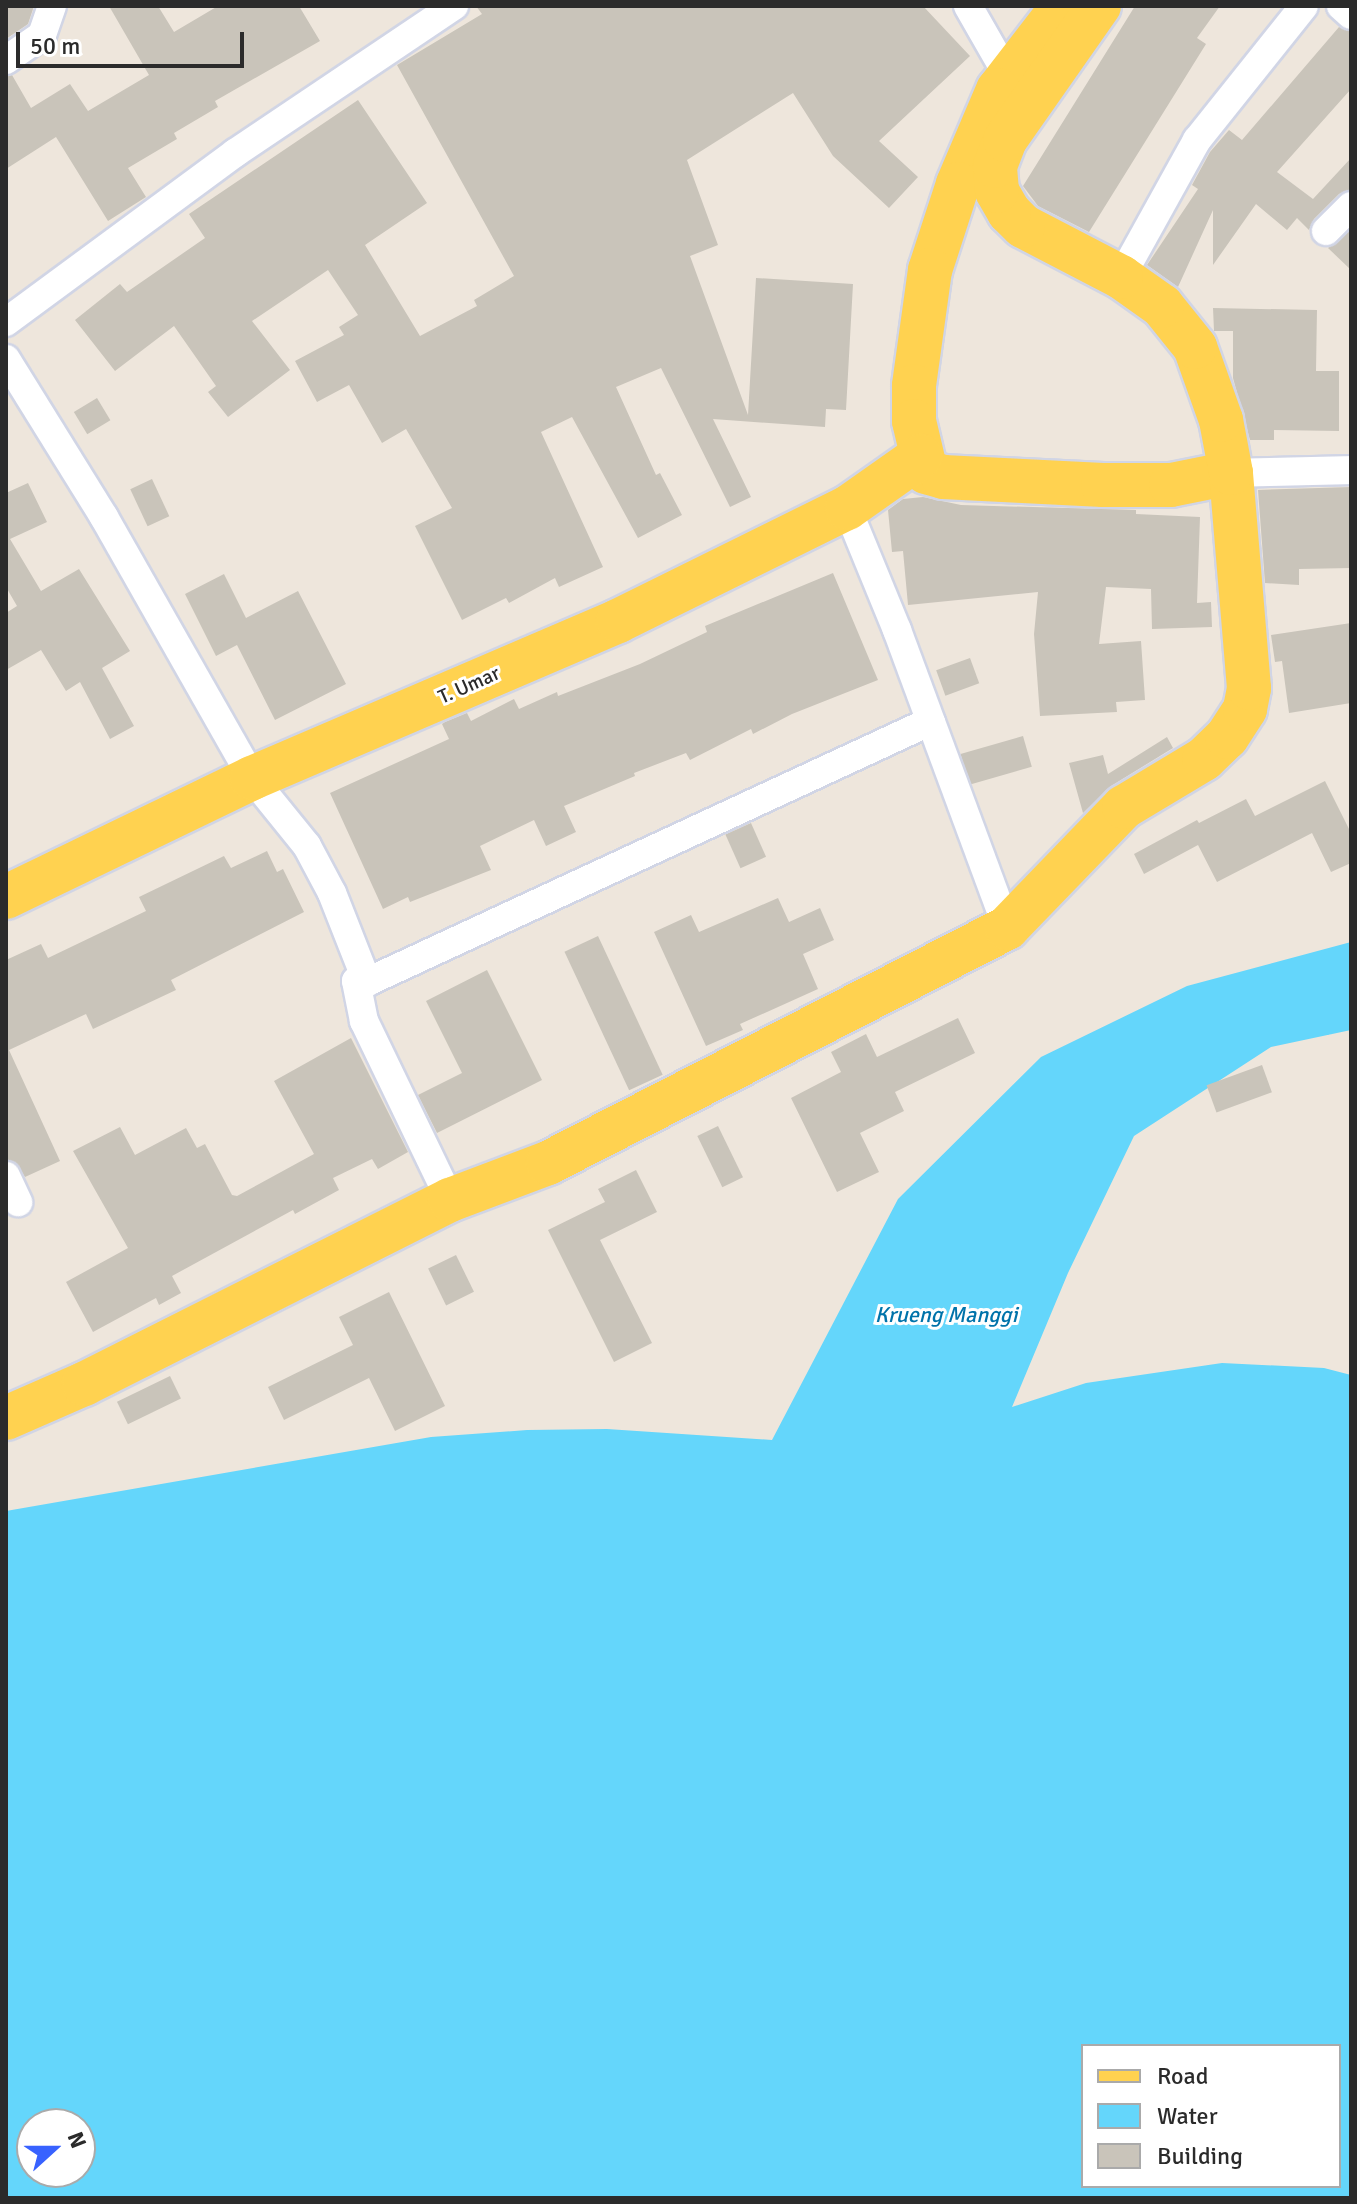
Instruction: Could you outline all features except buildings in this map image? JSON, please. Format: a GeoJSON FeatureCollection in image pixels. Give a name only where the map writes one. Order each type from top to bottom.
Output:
{"type":"FeatureCollection","features":[{"type":"Feature","properties":{"kind":"main road"},"geometry":{"type":"LineString","coordinates":[[1063,6],[1007,74],[974,141],[930,270],[914,386],[914,421],[926,472],[943,477],[1171,485],[1231,473]]}},
{"type":"Feature","properties":{"kind":"main road"},"geometry":{"type":"LineString","coordinates":[[6,1418],[84,1384],[450,1200],[548,1163],[1007,928],[1124,807],[1218,748],[1245,709],[1249,688],[1231,473],[1221,420],[1195,347],[1162,306],[1121,277],[1023,226],[1003,203],[995,177],[999,152],[1005,140],[1099,6]]}},
{"type":"Feature","properties":{"kind":"main road","name":"T. Umar"},"geometry":{"type":"LineString","coordinates":[[6,897],[252,778],[618,621],[847,508],[894,478],[921,456]]}},
{"type":"Feature","properties":{"kind":"street"},"geometry":{"type":"LineString","coordinates":[[6,60],[42,35],[52,6]]}},
{"type":"Feature","properties":{"kind":"street"},"geometry":{"type":"LineString","coordinates":[[6,322],[235,153],[454,6]]}},
{"type":"Feature","properties":{"kind":"street"},"geometry":{"type":"LineString","coordinates":[[968,6],[1007,74]]}},
{"type":"Feature","properties":{"kind":"street"},"geometry":{"type":"LineString","coordinates":[[1121,277],[1197,140],[1304,6]]}},
{"type":"Feature","properties":{"kind":"street"},"geometry":{"type":"LineString","coordinates":[[1341,6],[1351,15]]}},
{"type":"Feature","properties":{"kind":"street"},"geometry":{"type":"LineString","coordinates":[[1326,231],[1351,206]]}},
{"type":"Feature","properties":{"kind":"street"},"geometry":{"type":"LineString","coordinates":[[6,359],[104,517],[252,778],[307,846],[332,893],[367,982]]}},
{"type":"Feature","properties":{"kind":"street"},"geometry":{"type":"LineString","coordinates":[[1231,473],[1351,470]]}},
{"type":"Feature","properties":{"kind":"street"},"geometry":{"type":"LineString","coordinates":[[847,508],[931,721],[1007,928]]}},
{"type":"Feature","properties":{"kind":"street"},"geometry":{"type":"LineString","coordinates":[[450,1200],[364,1021],[356,981],[367,982],[931,721]]}},
{"type":"Feature","properties":{"kind":"water","name":"Krueng Manggi"},"geometry":{"type":"Polygon","coordinates":[[[1351,942],[1351,1030],[1271,1047],[1134,1136],[1068,1273],[1012,1407],[1086,1383],[1222,1363],[1324,1368],[1351,1375],[1351,2198],[6,2198],[6,1511],[431,1437],[527,1430],[607,1429],[772,1440],[898,1199],[1041,1057],[1187,986],[1351,942]]]}}]}
